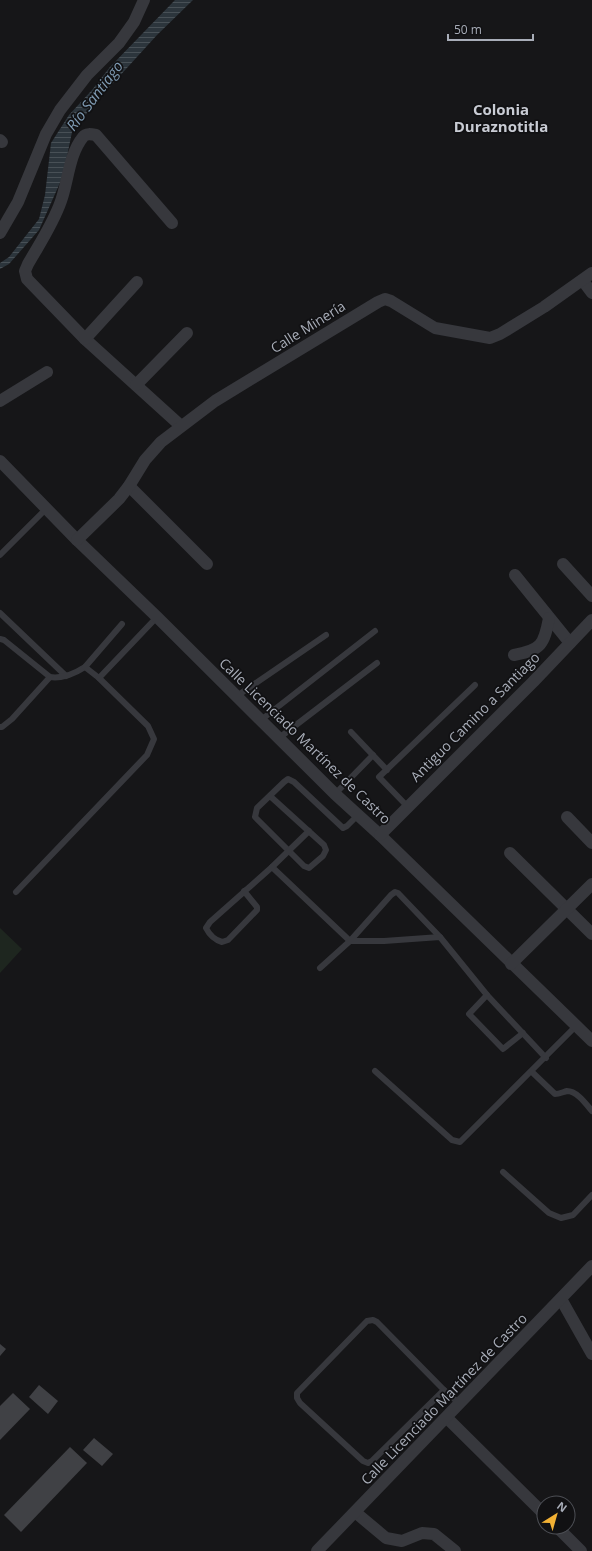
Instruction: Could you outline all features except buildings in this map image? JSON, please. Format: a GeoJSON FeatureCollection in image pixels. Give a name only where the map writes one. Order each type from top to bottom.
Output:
{"type":"FeatureCollection","features":[{"type":"Feature","properties":{"kind":"street"},"geometry":{"type":"LineString","coordinates":[[0,233],[18,202],[46,134],[60,110],[87,75],[119,43],[134,22],[144,0]]}},
{"type":"Feature","properties":{"kind":"street"},"geometry":{"type":"LineString","coordinates":[[172,223],[96,135],[90,133],[83,136],[74,155],[62,200],[56,216],[25,271],[27,279],[85,339],[181,426]]}},
{"type":"Feature","properties":{"kind":"street"},"geometry":{"type":"LineString","coordinates":[[587,277],[592,293]]}},
{"type":"Feature","properties":{"kind":"street","name":"Calle Minería"},"geometry":{"type":"LineString","coordinates":[[77,540],[119,499],[145,460],[161,442],[181,426],[215,401],[378,302],[385,299],[390,300],[435,328],[490,338],[500,334],[587,277]]}},
{"type":"Feature","properties":{"kind":"street"},"geometry":{"type":"LineString","coordinates":[[85,339],[137,282]]}},
{"type":"Feature","properties":{"kind":"street"},"geometry":{"type":"LineString","coordinates":[[136,385],[187,333]]}},
{"type":"Feature","properties":{"kind":"street"},"geometry":{"type":"LineString","coordinates":[[0,401],[47,372]]}},
{"type":"Feature","properties":{"kind":"street","name":"Calle Licenciado Martínez de Castro"},"geometry":{"type":"LineString","coordinates":[[0,461],[77,540],[157,616],[335,794],[380,835],[511,964],[592,1041]]}},
{"type":"Feature","properties":{"kind":"street"},"geometry":{"type":"LineString","coordinates":[[129,486],[207,564]]}},
{"type":"Feature","properties":{"kind":"street"},"geometry":{"type":"LineString","coordinates":[[563,564],[592,596]]}},
{"type":"Feature","properties":{"kind":"street"},"geometry":{"type":"LineString","coordinates":[[515,576],[570,643]]}},
{"type":"Feature","properties":{"kind":"street"},"geometry":{"type":"LineString","coordinates":[[514,655],[531,652],[540,645],[546,634],[549,618]]}},
{"type":"Feature","properties":{"kind":"street","name":"Antiguo Camino a Santiago"},"geometry":{"type":"LineString","coordinates":[[380,835],[592,620]]}},
{"type":"Feature","properties":{"kind":"street"},"geometry":{"type":"LineString","coordinates":[[567,817],[592,843]]}},
{"type":"Feature","properties":{"kind":"street"},"geometry":{"type":"LineString","coordinates":[[510,853],[592,934]]}},
{"type":"Feature","properties":{"kind":"street"},"geometry":{"type":"LineString","coordinates":[[511,964],[592,884]]}},
{"type":"Feature","properties":{"kind":"street","name":"Calle Licenciado Martínez de Castro"},"geometry":{"type":"LineString","coordinates":[[321,1550],[355,1512],[592,1266]]}},
{"type":"Feature","properties":{"kind":"street"},"geometry":{"type":"LineString","coordinates":[[561,1299],[592,1354]]}},
{"type":"Feature","properties":{"kind":"street"},"geometry":{"type":"LineString","coordinates":[[447,1418],[536,1506]]}},
{"type":"Feature","properties":{"kind":"street"},"geometry":{"type":"LineString","coordinates":[[355,1512],[386,1538],[402,1540],[422,1533],[434,1534],[455,1551]]}},
{"type":"Feature","properties":{"kind":"street"},"geometry":{"type":"LineString","coordinates":[[565,1535],[581,1551]]}},
{"type":"Feature","properties":{"kind":"lane"},"geometry":{"type":"LineString","coordinates":[[0,555],[46,509]]}},
{"type":"Feature","properties":{"kind":"lane"},"geometry":{"type":"LineString","coordinates":[[0,613],[66,676]]}},
{"type":"Feature","properties":{"kind":"lane"},"geometry":{"type":"LineString","coordinates":[[99,678],[157,616]]}},
{"type":"Feature","properties":{"kind":"lane"},"geometry":{"type":"LineString","coordinates":[[0,639],[4,640],[50,677],[58,679],[73,674],[85,667],[122,624]]}},
{"type":"Feature","properties":{"kind":"lane"},"geometry":{"type":"LineString","coordinates":[[261,720],[375,631]]}},
{"type":"Feature","properties":{"kind":"lane"},"geometry":{"type":"LineString","coordinates":[[237,696],[326,635]]}},
{"type":"Feature","properties":{"kind":"lane"},"geometry":{"type":"LineString","coordinates":[[279,738],[377,663]]}},
{"type":"Feature","properties":{"kind":"lane"},"geometry":{"type":"LineString","coordinates":[[16,892],[147,755],[154,739],[148,726],[99,678],[85,667]]}},
{"type":"Feature","properties":{"kind":"lane"},"geometry":{"type":"LineString","coordinates":[[0,727],[12,719],[50,677]]}},
{"type":"Feature","properties":{"kind":"lane"},"geometry":{"type":"LineString","coordinates":[[407,806],[379,777],[475,685]]}},
{"type":"Feature","properties":{"kind":"lane"},"geometry":{"type":"LineString","coordinates":[[351,732],[387,770]]}},
{"type":"Feature","properties":{"kind":"lane"},"geometry":{"type":"LineString","coordinates":[[335,794],[373,755]]}},
{"type":"Feature","properties":{"kind":"lane"},"geometry":{"type":"LineString","coordinates":[[270,796],[324,846],[326,850],[313,866],[309,868],[304,866],[255,817],[257,808],[288,779],[294,782],[343,828],[348,826],[358,815]]}},
{"type":"Feature","properties":{"kind":"lane"},"geometry":{"type":"LineString","coordinates":[[244,891],[257,907],[257,910],[228,940],[222,942],[217,941],[206,928],[210,922],[244,891],[272,867],[309,831]]}},
{"type":"Feature","properties":{"kind":"lane"},"geometry":{"type":"LineString","coordinates":[[272,867],[350,941],[384,941],[440,937]]}},
{"type":"Feature","properties":{"kind":"lane"},"geometry":{"type":"LineString","coordinates":[[320,968],[350,941],[391,895],[395,892],[398,893],[440,937],[487,995],[546,1058]]}},
{"type":"Feature","properties":{"kind":"lane"},"geometry":{"type":"LineString","coordinates":[[487,995],[469,1014],[503,1049],[523,1033]]}},
{"type":"Feature","properties":{"kind":"lane"},"geometry":{"type":"LineString","coordinates":[[375,1071],[452,1140],[460,1142],[546,1058],[576,1026]]}},
{"type":"Feature","properties":{"kind":"lane"},"geometry":{"type":"LineString","coordinates":[[532,1072],[554,1094],[565,1091],[578,1095],[592,1111]]}},
{"type":"Feature","properties":{"kind":"lane"},"geometry":{"type":"LineString","coordinates":[[503,1172],[549,1213],[561,1218],[573,1215],[592,1195]]}},
{"type":"Feature","properties":{"kind":"lane"},"geometry":{"type":"LineString","coordinates":[[444,1390],[378,1456],[368,1463],[363,1461],[317,1419],[300,1403],[297,1398],[297,1393],[368,1321],[373,1320],[377,1322],[444,1390],[460,1404]]}},
{"type":"Feature","properties":{"kind":"shaded area"},"geometry":{"type":"Polygon","coordinates":[[[0,928],[22,949],[0,973],[0,928]]]}},
{"type":"Feature","properties":{"kind":"water","name":"Río Santiago"},"geometry":{"type":"Polygon","coordinates":[[[175,0],[193,0],[157,35],[95,103],[72,132],[63,176],[39,230],[9,264],[0,269],[0,263],[9,257],[39,219],[45,195],[51,143],[69,115],[92,90],[110,67],[175,0]]]}},
{"type":"Feature","properties":{"kind":"district","name":"Colonia Duraznotitla"},"geometry":{"type":"Point","coordinates":[501,118]}}]}
